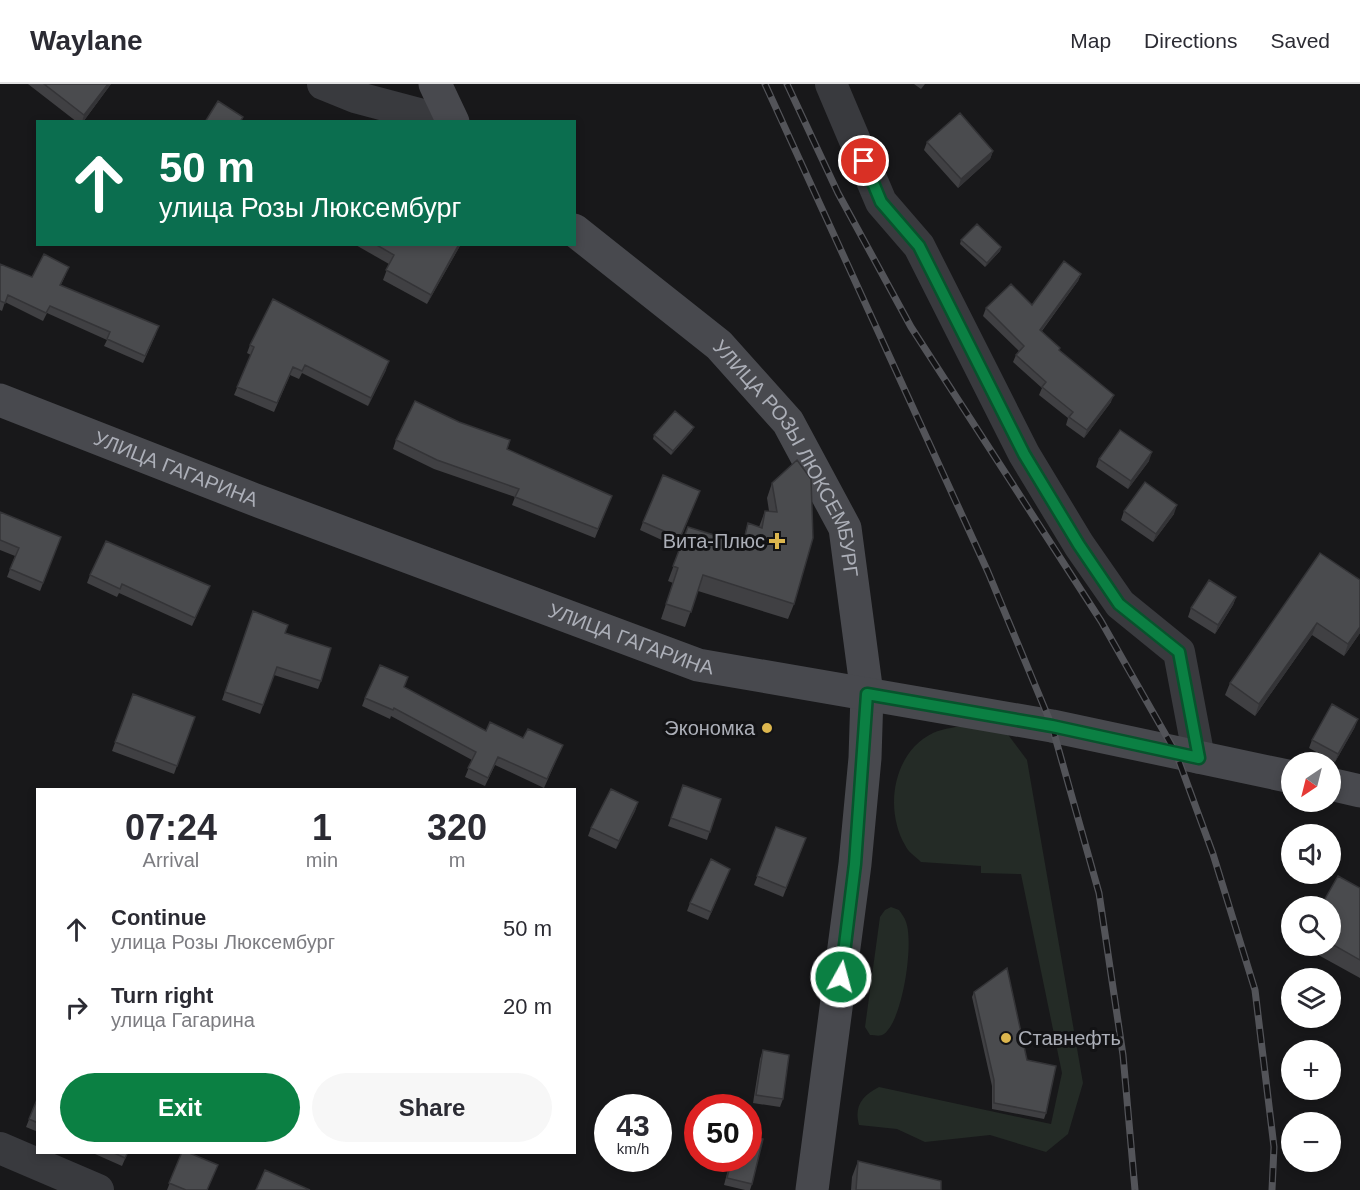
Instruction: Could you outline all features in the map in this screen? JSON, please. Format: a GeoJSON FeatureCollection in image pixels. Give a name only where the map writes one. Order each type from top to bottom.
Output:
{"type":"FeatureCollection","features":[{"type":"Feature","properties":{"kind":"main road"},"geometry":{"type":"LineString","coordinates":[[435,84],[452,120]]}},
{"type":"Feature","properties":{"kind":"main road","name":"УЛИЦА РОЗЫ ЛЮКСЕМБУРГ"},"geometry":{"type":"LineString","coordinates":[[576,232],[720,345],[788,422],[845,528],[867,694],[865,758],[855,864],[812,1190]]}},
{"type":"Feature","properties":{"kind":"main road","name":"УЛИЦА ГАГАРИНА"},"geometry":{"type":"LineString","coordinates":[[0,400],[253,499],[698,665],[1052,726],[1281,775]]}},
{"type":"Feature","properties":{"kind":"main road"},"geometry":{"type":"LineString","coordinates":[[1341,787],[1360,791]]}},
{"type":"Feature","properties":{"kind":"street"},"geometry":{"type":"LineString","coordinates":[[323,84],[355,97],[441,120]]}},
{"type":"Feature","properties":{"kind":"street"},"geometry":{"type":"LineString","coordinates":[[831,84],[881,202],[919,246],[1024,454],[1079,545],[1119,604],[1179,652],[1199,758]]}},
{"type":"Feature","properties":{"kind":"street"},"geometry":{"type":"LineString","coordinates":[[0,1148],[98,1190]]}},
{"type":"Feature","properties":{"kind":"shaded area"},"geometry":{"type":"Polygon","coordinates":[[[969,725],[1006,732],[1027,760],[1083,1083],[1068,1134],[1046,1152],[990,1135],[925,1142],[897,1129],[859,1125],[858,1112],[861,1102],[879,1087],[1051,1124],[1062,1073],[1021,874],[981,873],[981,866],[921,862],[906,848],[895,815],[896,783],[909,753],[919,742],[933,733],[969,725]]]}},
{"type":"Feature","properties":{"kind":"shaded area"},"geometry":{"type":"Polygon","coordinates":[[[891,907],[899,910],[905,920],[909,946],[908,963],[897,1014],[891,1026],[882,1035],[870,1035],[865,1027],[880,917],[885,910],[891,907]]]}},
{"type":"Feature","properties":{"kind":"building"},"geometry":{"type":"Polygon","coordinates":[[[44,84],[108,84],[84,115],[44,84]]]}},
{"type":"Feature","properties":{"kind":"building"},"geometry":{"type":"Polygon","coordinates":[[[218,101],[243,117],[241,120],[206,120],[218,101]]]}},
{"type":"Feature","properties":{"kind":"building"},"geometry":{"type":"Polygon","coordinates":[[[960,113],[993,151],[961,179],[927,142],[960,113]]]}},
{"type":"Feature","properties":{"kind":"building"},"geometry":{"type":"Polygon","coordinates":[[[977,224],[1001,247],[987,263],[961,240],[977,224]]]}},
{"type":"Feature","properties":{"kind":"building"},"geometry":{"type":"Polygon","coordinates":[[[378,246],[458,246],[431,295],[386,270],[394,255],[378,246]]]}},
{"type":"Feature","properties":{"kind":"building"},"geometry":{"type":"Polygon","coordinates":[[[44,254],[69,267],[60,285],[159,326],[145,356],[107,339],[110,332],[50,306],[46,313],[8,295],[5,303],[0,301],[0,264],[32,277],[44,254]]]}},
{"type":"Feature","properties":{"kind":"building"},"geometry":{"type":"Polygon","coordinates":[[[1064,261],[1081,274],[1040,330],[1060,348],[1059,350],[1114,395],[1087,430],[1069,417],[1073,412],[1042,387],[1046,382],[1016,355],[1024,346],[986,308],[1011,284],[1032,305],[1064,261]]]}},
{"type":"Feature","properties":{"kind":"building"},"geometry":{"type":"Polygon","coordinates":[[[273,299],[389,361],[371,398],[305,365],[302,371],[293,367],[277,403],[237,387],[254,347],[250,345],[273,299]]]}},
{"type":"Feature","properties":{"kind":"building"},"geometry":{"type":"Polygon","coordinates":[[[415,401],[459,422],[510,440],[507,449],[612,496],[598,529],[515,497],[519,489],[437,460],[396,440],[415,401]]]}},
{"type":"Feature","properties":{"kind":"building"},"geometry":{"type":"Polygon","coordinates":[[[675,411],[694,427],[673,451],[654,435],[675,411]]]}},
{"type":"Feature","properties":{"kind":"building"},"geometry":{"type":"Polygon","coordinates":[[[1120,430],[1152,452],[1131,481],[1099,459],[1120,430]]]}},
{"type":"Feature","properties":{"kind":"building"},"geometry":{"type":"Polygon","coordinates":[[[797,460],[811,479],[813,538],[794,604],[703,575],[691,612],[666,604],[678,568],[673,566],[688,527],[743,544],[748,523],[762,528],[765,511],[777,512],[772,483],[797,460]]]}},
{"type":"Feature","properties":{"kind":"building"},"geometry":{"type":"Polygon","coordinates":[[[663,475],[700,491],[680,538],[643,522],[663,475]]]}},
{"type":"Feature","properties":{"kind":"building"},"geometry":{"type":"Polygon","coordinates":[[[1145,482],[1177,505],[1156,534],[1124,511],[1145,482]]]}},
{"type":"Feature","properties":{"kind":"building"},"geometry":{"type":"Polygon","coordinates":[[[0,512],[61,537],[43,583],[10,569],[19,548],[0,540],[0,512]]]}},
{"type":"Feature","properties":{"kind":"building"},"geometry":{"type":"Polygon","coordinates":[[[106,541],[210,586],[195,618],[122,584],[120,589],[90,575],[106,541]]]}},
{"type":"Feature","properties":{"kind":"building"},"geometry":{"type":"Polygon","coordinates":[[[1320,553],[1360,580],[1360,627],[1348,644],[1317,623],[1259,704],[1230,683],[1320,553]]]}},
{"type":"Feature","properties":{"kind":"building"},"geometry":{"type":"Polygon","coordinates":[[[1209,580],[1236,597],[1218,625],[1191,608],[1209,580]]]}},
{"type":"Feature","properties":{"kind":"building"},"geometry":{"type":"Polygon","coordinates":[[[253,611],[288,625],[285,633],[331,648],[321,681],[277,667],[263,705],[225,692],[253,611]]]}},
{"type":"Feature","properties":{"kind":"building"},"geometry":{"type":"Polygon","coordinates":[[[380,665],[408,677],[404,687],[486,731],[490,722],[523,738],[528,729],[563,745],[547,779],[498,757],[488,778],[468,768],[476,752],[394,708],[393,710],[365,698],[380,665]]]}},
{"type":"Feature","properties":{"kind":"building"},"geometry":{"type":"Polygon","coordinates":[[[133,694],[195,717],[177,766],[115,742],[133,694]]]}},
{"type":"Feature","properties":{"kind":"building"},"geometry":{"type":"Polygon","coordinates":[[[1332,704],[1358,719],[1339,752],[1334,752],[1312,740],[1332,704]]]}},
{"type":"Feature","properties":{"kind":"building"},"geometry":{"type":"Polygon","coordinates":[[[683,785],[721,799],[710,832],[671,818],[683,785]]]}},
{"type":"Feature","properties":{"kind":"building"},"geometry":{"type":"Polygon","coordinates":[[[611,789],[638,802],[619,841],[591,828],[611,789]]]}},
{"type":"Feature","properties":{"kind":"building"},"geometry":{"type":"Polygon","coordinates":[[[776,827],[806,838],[786,888],[757,876],[776,827]]]}},
{"type":"Feature","properties":{"kind":"building"},"geometry":{"type":"Polygon","coordinates":[[[711,859],[730,869],[711,912],[690,903],[711,859]]]}},
{"type":"Feature","properties":{"kind":"building"},"geometry":{"type":"Polygon","coordinates":[[[1341,878],[1360,888],[1360,960],[1341,949],[1341,896],[1327,896],[1333,884],[1341,884],[1341,878]]]}},
{"type":"Feature","properties":{"kind":"building"},"geometry":{"type":"Polygon","coordinates":[[[1007,968],[1027,1060],[1056,1066],[1046,1113],[994,1103],[994,1080],[974,992],[1007,968]]]}},
{"type":"Feature","properties":{"kind":"building"},"geometry":{"type":"Polygon","coordinates":[[[763,1050],[789,1055],[783,1099],[756,1094],[763,1050]]]}},
{"type":"Feature","properties":{"kind":"building"},"geometry":{"type":"Polygon","coordinates":[[[36,1102],[36,1122],[29,1119],[36,1102]]]}},
{"type":"Feature","properties":{"kind":"building"},"geometry":{"type":"Polygon","coordinates":[[[181,1154],[192,1154],[218,1165],[207,1190],[186,1190],[169,1183],[181,1154]]]}},
{"type":"Feature","properties":{"kind":"building"},"geometry":{"type":"Polygon","coordinates":[[[858,1161],[941,1181],[941,1190],[856,1190],[858,1161]]]}},
{"type":"Feature","properties":{"kind":"building"},"geometry":{"type":"Polygon","coordinates":[[[265,1170],[310,1190],[256,1190],[265,1170]]]}},
{"type":"Feature","properties":{"kind":"building"},"geometry":{"type":"Polygon","coordinates":[[[728,1172],[755,1172],[752,1184],[727,1178],[728,1172]]]}},
{"type":"Feature","properties":{"kind":"railway"},"geometry":{"type":"LineString","coordinates":[[765,84],[988,572],[1052,726],[1099,893],[1123,1055],[1135,1190]]}},
{"type":"Feature","properties":{"kind":"railway"},"geometry":{"type":"LineString","coordinates":[[787,84],[838,193],[911,327],[1101,621],[1176,753],[1213,854],[1255,990],[1274,1147],[1272,1190]]}},
{"type":"Feature","properties":{"kind":"place","name":"Вита-Плюс"},"geometry":{"type":"Point","coordinates":[777,541]}},
{"type":"Feature","properties":{"kind":"place","name":"Экономка"},"geometry":{"type":"Point","coordinates":[767,728]}},
{"type":"Feature","properties":{"kind":"place","name":"Ставнефть"},"geometry":{"type":"Point","coordinates":[1006,1038]}},
{"type":"Feature","properties":{"kind":"route"},"geometry":{"type":"LineString","coordinates":[[841,977],[865,758],[867,694],[1052,726],[1199,758],[1179,652],[1119,604],[1079,545],[1024,454],[919,246],[881,202],[864,161]]}}]}
